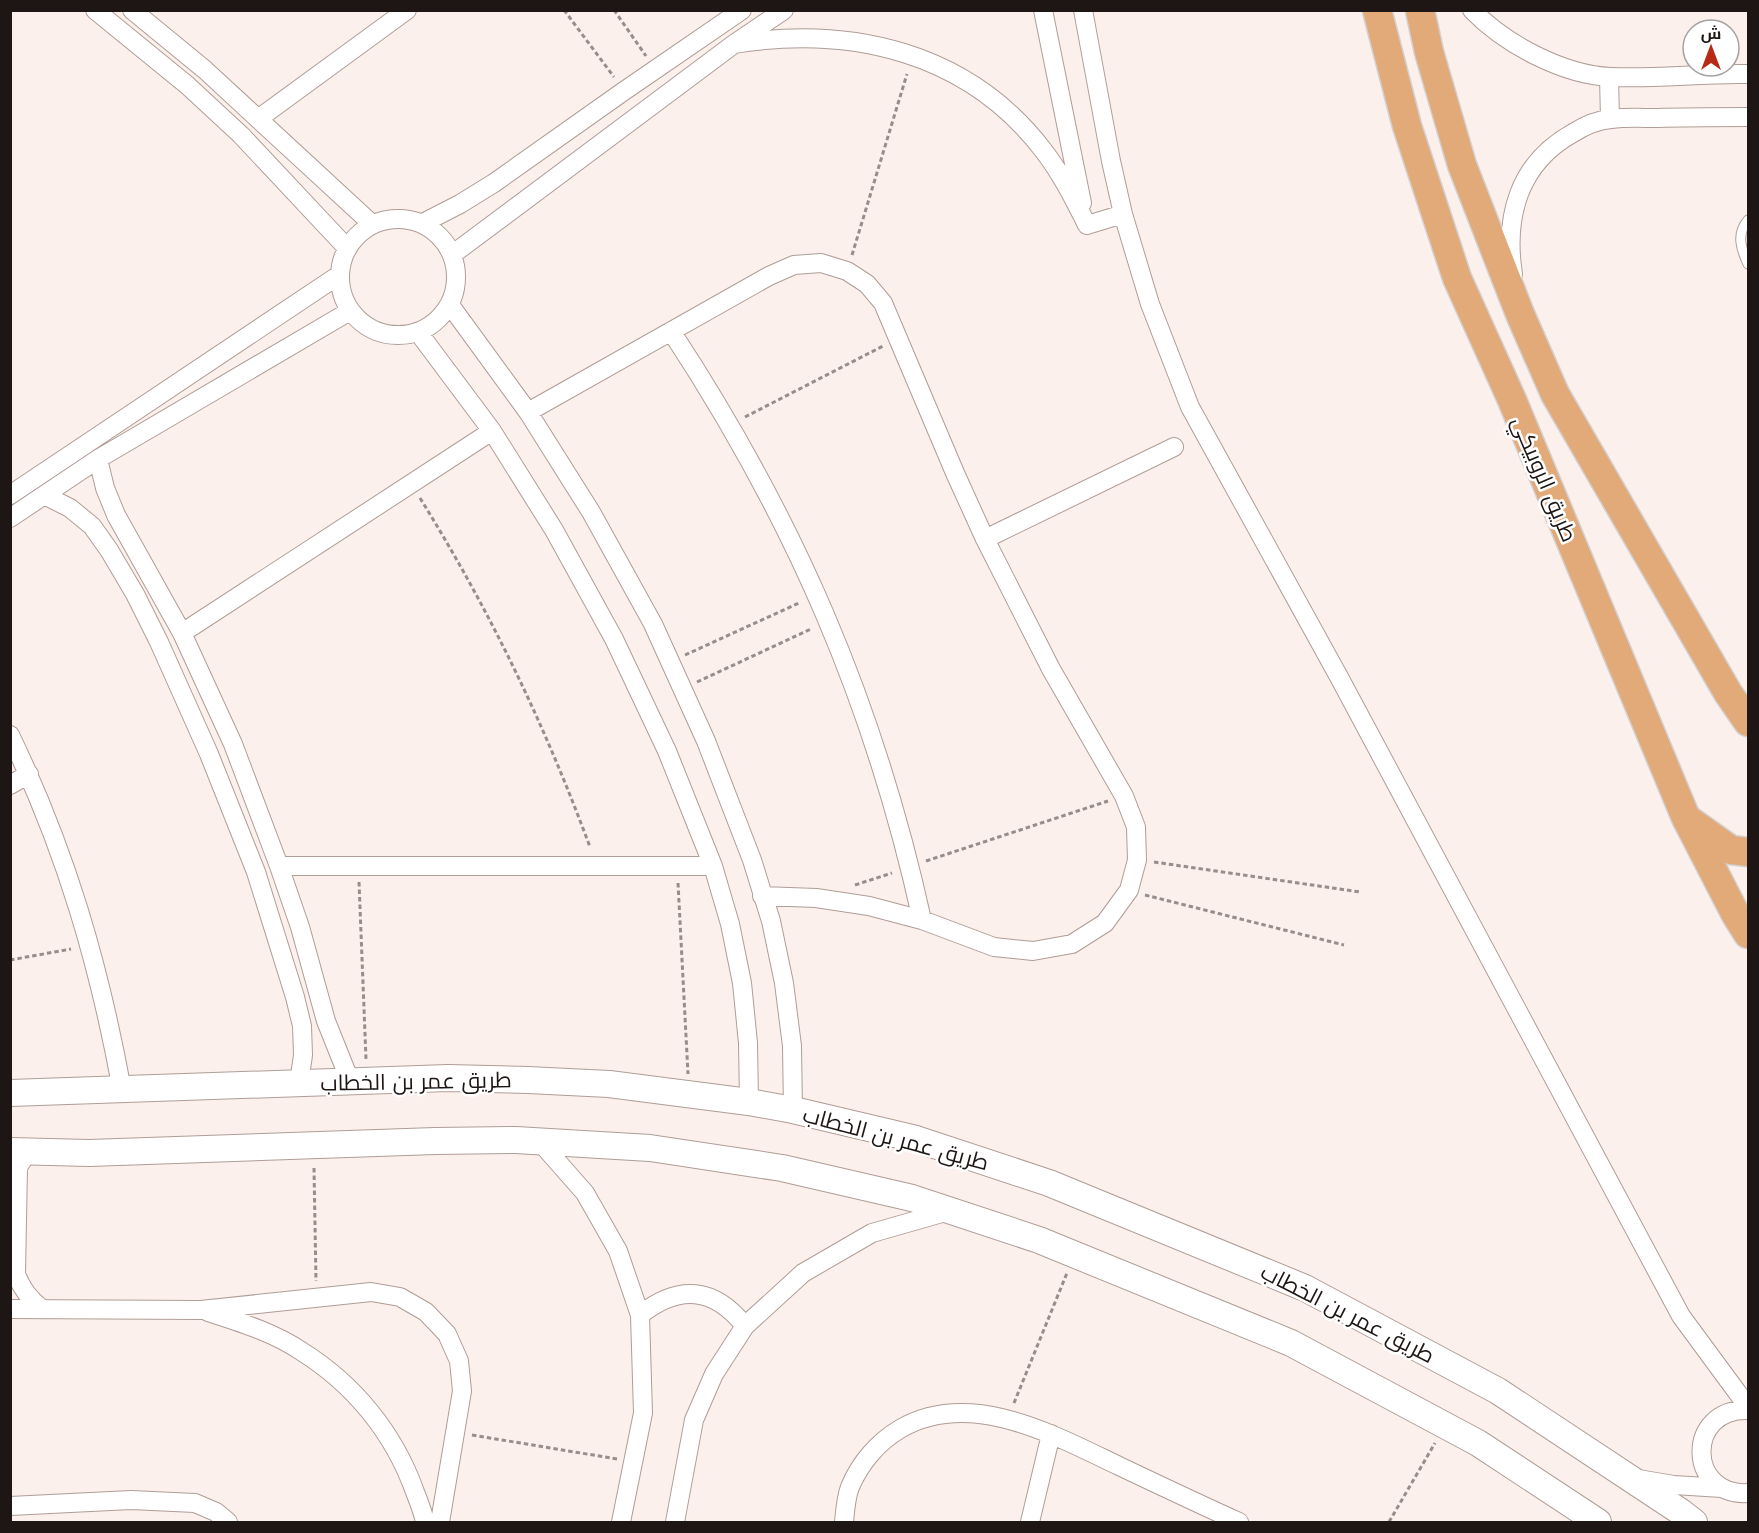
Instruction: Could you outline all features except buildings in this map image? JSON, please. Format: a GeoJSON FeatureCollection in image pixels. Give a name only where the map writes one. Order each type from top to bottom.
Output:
{"type":"FeatureCollection","features":[{"type":"Feature","properties":{"kind":"main road","name":"طريق الروبيكي"},"geometry":{"type":"LineString","coordinates":[[1377,10],[1407,126],[1457,278],[1517,411],[1686,818],[1736,915],[1749,934]]}},
{"type":"Feature","properties":{"kind":"main road","name":"طريق الروبيكي"},"geometry":{"type":"LineString","coordinates":[[1420,10],[1429,52],[1462,165],[1520,314],[1555,394],[1722,682],[1749,722]]}},
{"type":"Feature","properties":{"kind":"main road"},"geometry":{"type":"LineString","coordinates":[[1686,818],[1731,850],[1749,852]]}},
{"type":"Feature","properties":{"kind":"street"},"geometry":{"type":"LineString","coordinates":[[95,10],[179,78],[241,135],[347,248]]}},
{"type":"Feature","properties":{"kind":"street"},"geometry":{"type":"LineString","coordinates":[[132,10],[204,69],[372,224]]}},
{"type":"Feature","properties":{"kind":"street"},"geometry":{"type":"LineString","coordinates":[[258,118],[407,10]]}},
{"type":"Feature","properties":{"kind":"street"},"geometry":{"type":"LineString","coordinates":[[423,224],[494,183],[741,10]]}},
{"type":"Feature","properties":{"kind":"street"},"geometry":{"type":"LineString","coordinates":[[453,255],[734,44],[784,10]]}},
{"type":"Feature","properties":{"kind":"street"},"geometry":{"type":"LineString","coordinates":[[1043,10],[1087,225]]}},
{"type":"Feature","properties":{"kind":"street"},"geometry":{"type":"LineString","coordinates":[[1083,10],[1123,214],[1150,304],[1190,407],[1334,667],[1681,1316],[1749,1408],[1731,1411],[1714,1421],[1701,1446],[1704,1466],[1714,1482],[1731,1492],[1749,1493]]}},
{"type":"Feature","properties":{"kind":"street"},"geometry":{"type":"LineString","coordinates":[[1472,10],[1494,29],[1537,56],[1584,72],[1609,77],[1746,73]]}},
{"type":"Feature","properties":{"kind":"street"},"geometry":{"type":"LineString","coordinates":[[734,44],[788,38],[815,38],[868,44],[913,56],[947,69],[971,82],[1010,113],[1038,143],[1057,170],[1087,225]]}},
{"type":"Feature","properties":{"kind":"street"},"geometry":{"type":"LineString","coordinates":[[1609,77],[1610,118]]}},
{"type":"Feature","properties":{"kind":"street"},"geometry":{"type":"LineString","coordinates":[[1520,314],[1510,258],[1509,231],[1514,204],[1525,179],[1540,158],[1561,140],[1584,126],[1610,118],[1749,117]]}},
{"type":"Feature","properties":{"kind":"street"},"geometry":{"type":"LineString","coordinates":[[1087,225],[1123,214]]}},
{"type":"Feature","properties":{"kind":"street"},"geometry":{"type":"LineString","coordinates":[[388,219],[406,219],[423,224],[435,231],[453,255],[457,272],[456,289],[450,305],[436,321],[418,332],[400,336],[381,333],[364,325],[350,311],[342,294],[339,275],[341,261],[354,238],[372,224],[388,219]]}},
{"type":"Feature","properties":{"kind":"street"},"geometry":{"type":"LineString","coordinates":[[528,412],[769,276],[794,265],[821,264],[847,271],[867,284],[883,303],[946,454],[985,539],[1051,669],[1124,795],[1136,827],[1137,860],[1128,891],[1105,923],[1072,944],[1033,951],[994,947],[922,920],[870,906],[816,898],[762,896]]}},
{"type":"Feature","properties":{"kind":"street"},"geometry":{"type":"LineString","coordinates":[[10,495],[339,275]]}},
{"type":"Feature","properties":{"kind":"street"},"geometry":{"type":"LineString","coordinates":[[450,305],[528,412],[591,512],[652,624],[706,741],[752,860],[771,921],[784,983],[792,1046],[793,1110]]}},
{"type":"Feature","properties":{"kind":"street"},"geometry":{"type":"LineString","coordinates":[[10,518],[98,459],[350,311]]}},
{"type":"Feature","properties":{"kind":"street"},"geometry":{"type":"LineString","coordinates":[[418,332],[492,431],[554,530],[614,639],[667,751],[713,866],[730,924],[742,983],[748,1043],[749,1102]]}},
{"type":"Feature","properties":{"kind":"street"},"geometry":{"type":"LineString","coordinates":[[671,332],[730,424],[766,489],[829,621],[874,742],[910,867],[922,920]]}},
{"type":"Feature","properties":{"kind":"street"},"geometry":{"type":"LineString","coordinates":[[182,633],[492,431]]}},
{"type":"Feature","properties":{"kind":"street"},"geometry":{"type":"LineString","coordinates":[[985,539],[1174,447]]}},
{"type":"Feature","properties":{"kind":"street"},"geometry":{"type":"LineString","coordinates":[[98,459],[105,488],[116,515],[182,633],[233,744],[279,866],[303,938],[326,1021],[359,1081]]}},
{"type":"Feature","properties":{"kind":"street"},"geometry":{"type":"LineString","coordinates":[[44,495],[70,508],[92,526],[109,550],[135,594],[159,642],[210,754],[256,872],[295,997],[302,1026],[303,1055],[298,1083]]}},
{"type":"Feature","properties":{"kind":"street"},"geometry":{"type":"LineString","coordinates":[[10,735],[29,774],[70,877],[108,1017],[122,1090]]}},
{"type":"Feature","properties":{"kind":"street"},"geometry":{"type":"LineString","coordinates":[[10,785],[29,774]]}},
{"type":"Feature","properties":{"kind":"street"},"geometry":{"type":"LineString","coordinates":[[279,866],[713,866]]}},
{"type":"Feature","properties":{"kind":"street","name":"طريق عمر بن الخطاب"},"geometry":{"type":"LineString","coordinates":[[10,1093],[448,1078],[609,1084],[749,1102],[916,1139],[1049,1183],[1305,1287],[1498,1390],[1694,1522]]}},
{"type":"Feature","properties":{"kind":"street"},"geometry":{"type":"LineString","coordinates":[[42,1309],[26,1294],[16,1274],[19,1152],[89,1153],[458,1140],[516,1140],[650,1148],[782,1168],[912,1198],[1039,1240],[1291,1343],[1478,1443],[1598,1522]]}},
{"type":"Feature","properties":{"kind":"street"},"geometry":{"type":"LineString","coordinates":[[541,1143],[585,1193],[618,1251],[640,1314],[643,1413],[621,1522]]}},
{"type":"Feature","properties":{"kind":"street"},"geometry":{"type":"LineString","coordinates":[[675,1522],[694,1420],[714,1374],[745,1326],[803,1273],[872,1233],[949,1211]]}},
{"type":"Feature","properties":{"kind":"street"},"geometry":{"type":"LineString","coordinates":[[10,1309],[201,1310],[371,1292],[400,1298],[426,1312],[447,1334],[459,1361],[462,1390],[440,1522]]}},
{"type":"Feature","properties":{"kind":"street"},"geometry":{"type":"LineString","coordinates":[[640,1314],[656,1302],[675,1294],[695,1293],[715,1299],[732,1310],[745,1326]]}},
{"type":"Feature","properties":{"kind":"street"},"geometry":{"type":"LineString","coordinates":[[201,1310],[252,1327],[300,1350],[343,1381],[379,1421],[406,1467],[425,1522]]}},
{"type":"Feature","properties":{"kind":"street"},"geometry":{"type":"LineString","coordinates":[[844,1522],[849,1488],[864,1460],[886,1437],[914,1421],[944,1413],[976,1413],[1051,1434],[1239,1522]]}},
{"type":"Feature","properties":{"kind":"street"},"geometry":{"type":"LineString","coordinates":[[1030,1522],[1051,1434]]}},
{"type":"Feature","properties":{"kind":"street"},"geometry":{"type":"LineString","coordinates":[[1628,1476],[1674,1485],[1722,1488]]}},
{"type":"Feature","properties":{"kind":"street"},"geometry":{"type":"LineString","coordinates":[[10,1506],[131,1500],[195,1503],[216,1512],[228,1522]]}},
{"type":"Feature","properties":{"kind":"lane"},"geometry":{"type":"LineString","coordinates":[[1749,220],[1741,233],[1740,243],[1749,264]]}},
{"type":"Feature","properties":{"kind":"path"},"geometry":{"type":"LineString","coordinates":[[564,10],[624,91]]}},
{"type":"Feature","properties":{"kind":"path"},"geometry":{"type":"LineString","coordinates":[[614,10],[656,69]]}},
{"type":"Feature","properties":{"kind":"path"},"geometry":{"type":"LineString","coordinates":[[847,271],[913,56]]}},
{"type":"Feature","properties":{"kind":"path"},"geometry":{"type":"LineString","coordinates":[[730,424],[899,338]]}},
{"type":"Feature","properties":{"kind":"path"},"geometry":{"type":"LineString","coordinates":[[412,484],[456,556],[525,688],[568,786],[597,866]]}},
{"type":"Feature","properties":{"kind":"path"},"geometry":{"type":"LineString","coordinates":[[670,662],[817,594]]}},
{"type":"Feature","properties":{"kind":"path"},"geometry":{"type":"LineString","coordinates":[[682,689],[829,621]]}},
{"type":"Feature","properties":{"kind":"path"},"geometry":{"type":"LineString","coordinates":[[816,898],[1124,795]]}},
{"type":"Feature","properties":{"kind":"path"},"geometry":{"type":"LineString","coordinates":[[1137,860],[1360,892]]}},
{"type":"Feature","properties":{"kind":"path"},"geometry":{"type":"LineString","coordinates":[[358,866],[359,1081]]}},
{"type":"Feature","properties":{"kind":"path"},"geometry":{"type":"LineString","coordinates":[[677,866],[689,1093]]}},
{"type":"Feature","properties":{"kind":"path"},"geometry":{"type":"LineString","coordinates":[[1128,891],[1344,945]]}},
{"type":"Feature","properties":{"kind":"path"},"geometry":{"type":"LineString","coordinates":[[10,960],[90,945]]}},
{"type":"Feature","properties":{"kind":"path"},"geometry":{"type":"LineString","coordinates":[[314,1145],[316,1298]]}},
{"type":"Feature","properties":{"kind":"path"},"geometry":{"type":"LineString","coordinates":[[1007,1420],[1074,1254]]}},
{"type":"Feature","properties":{"kind":"path"},"geometry":{"type":"LineString","coordinates":[[1389,1522],[1445,1426]]}},
{"type":"Feature","properties":{"kind":"path"},"geometry":{"type":"LineString","coordinates":[[454,1432],[633,1461]]}}]}
